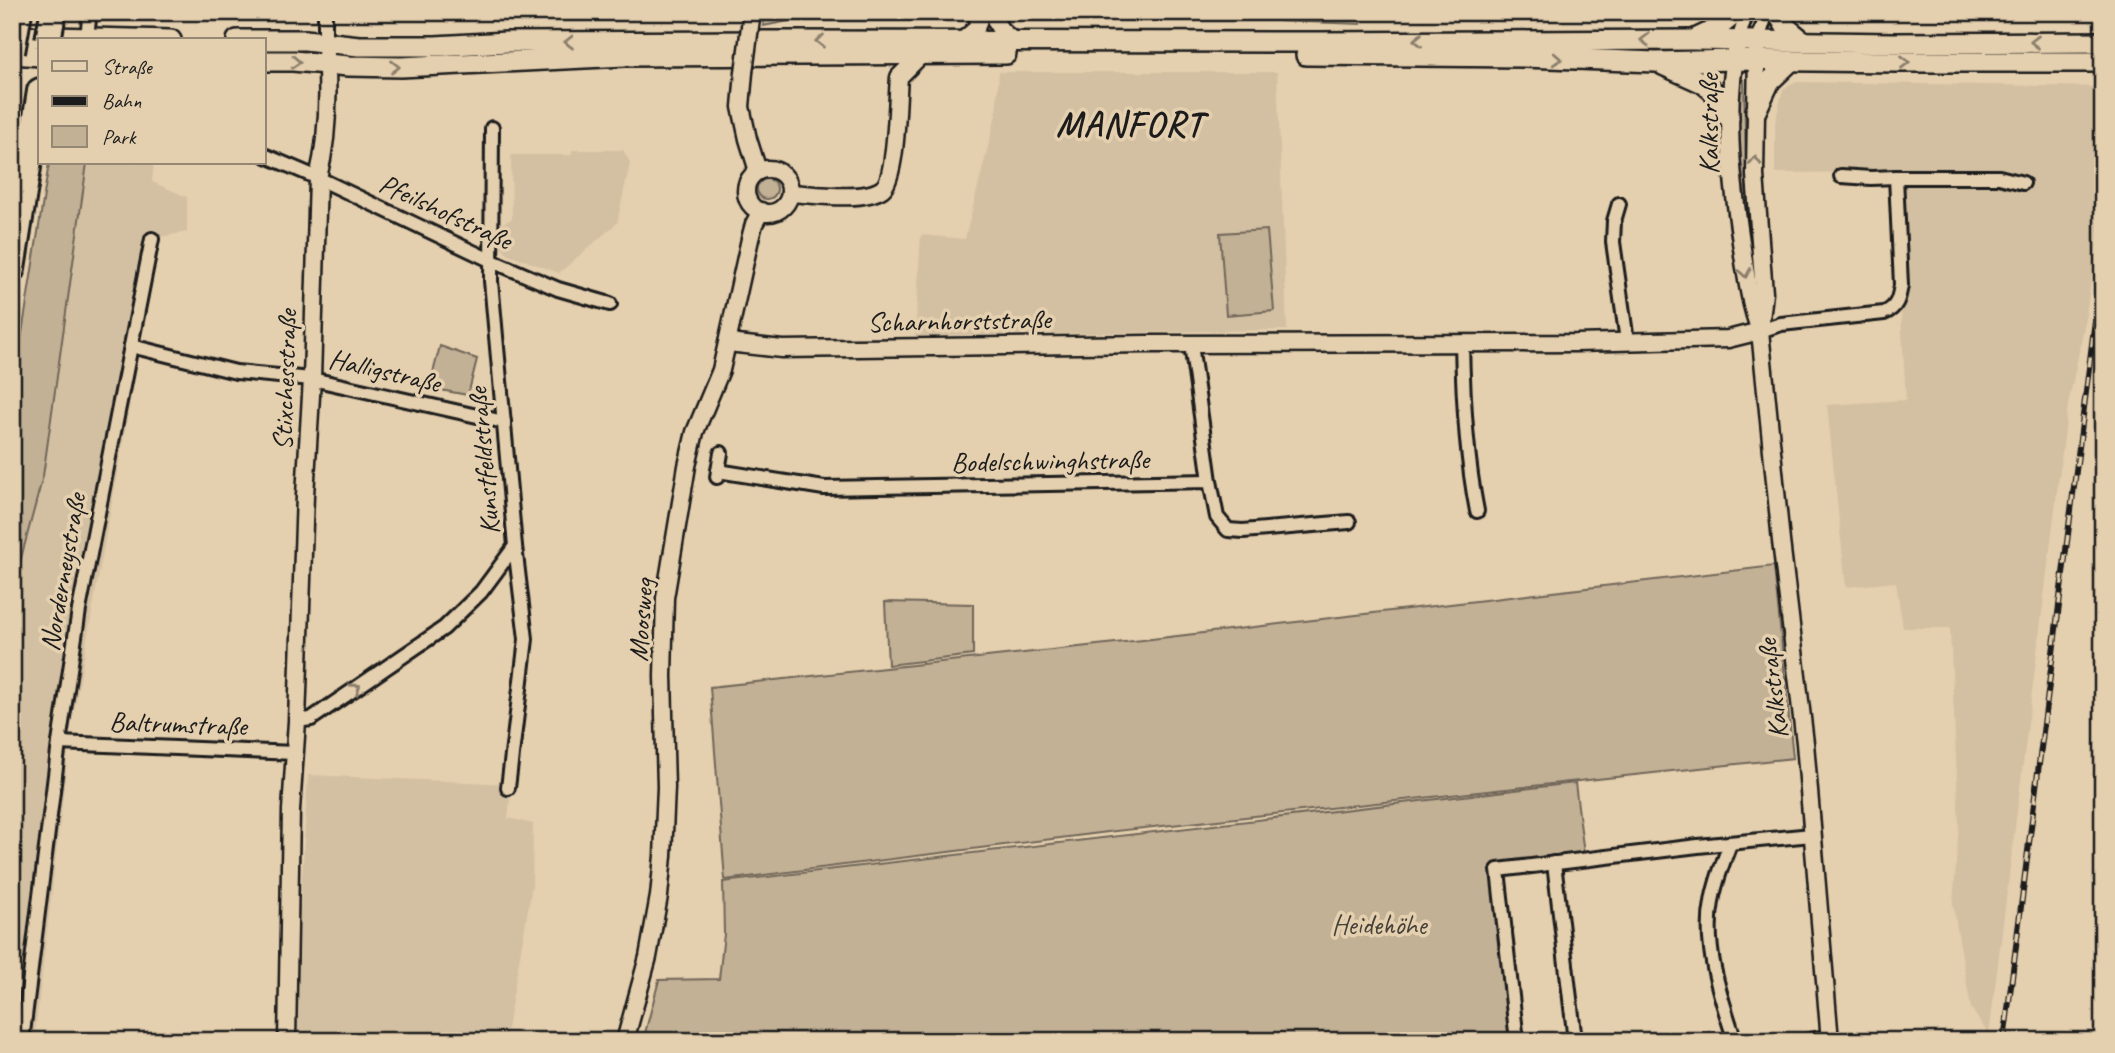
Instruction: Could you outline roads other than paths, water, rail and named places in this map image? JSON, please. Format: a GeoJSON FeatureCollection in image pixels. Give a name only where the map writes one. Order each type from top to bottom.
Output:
{"type":"FeatureCollection","features":[{"type":"Feature","properties":{"kind":"highway"},"geometry":{"type":"LineString","coordinates":[[12,53],[19,12]]}},
{"type":"Feature","properties":{"kind":"highway"},"geometry":{"type":"LineString","coordinates":[[48,38],[53,13]]}},
{"type":"Feature","properties":{"kind":"highway"},"geometry":{"type":"LineString","coordinates":[[12,269],[38,104]]}},
{"type":"Feature","properties":{"kind":"main road"},"geometry":{"type":"LineString","coordinates":[[1692,40],[1716,29],[1737,12]]}},
{"type":"Feature","properties":{"kind":"main road"},"geometry":{"type":"LineString","coordinates":[[1777,12],[1786,27],[1803,41]]}},
{"type":"Feature","properties":{"kind":"main road"},"geometry":{"type":"LineString","coordinates":[[12,36],[50,38]]}},
{"type":"Feature","properties":{"kind":"main road"},"geometry":{"type":"LineString","coordinates":[[266,40],[305,40],[359,46],[508,42],[2103,42]]}},
{"type":"Feature","properties":{"kind":"main road"},"geometry":{"type":"LineString","coordinates":[[12,53],[38,56]]}},
{"type":"Feature","properties":{"kind":"main road"},"geometry":{"type":"LineString","coordinates":[[266,61],[401,67],[625,55],[1284,54],[1523,57],[1656,62],[2103,62]]}},
{"type":"Feature","properties":{"kind":"main road"},"geometry":{"type":"LineString","coordinates":[[1756,111],[1770,81],[1791,61]]}},
{"type":"Feature","properties":{"kind":"main road"},"geometry":{"type":"LineString","coordinates":[[1656,62],[1703,83],[1715,93],[1729,118]]}},
{"type":"Feature","properties":{"kind":"street"},"geometry":{"type":"LineString","coordinates":[[89,38],[90,12]]}},
{"type":"Feature","properties":{"kind":"street"},"geometry":{"type":"LineString","coordinates":[[325,12],[325,43]]}},
{"type":"Feature","properties":{"kind":"street"},"geometry":{"type":"LineString","coordinates":[[962,41],[976,29],[981,12]]}},
{"type":"Feature","properties":{"kind":"street"},"geometry":{"type":"LineString","coordinates":[[994,12],[999,30],[1014,41]]}},
{"type":"Feature","properties":{"kind":"street"},"geometry":{"type":"LineString","coordinates":[[1738,40],[1747,12]]}},
{"type":"Feature","properties":{"kind":"street"},"geometry":{"type":"LineString","coordinates":[[1758,40],[1767,12]]}},
{"type":"Feature","properties":{"kind":"street"},"geometry":{"type":"LineString","coordinates":[[751,16],[741,107],[758,171]]}},
{"type":"Feature","properties":{"kind":"street","name":"Kalkstraße"},"geometry":{"type":"LineString","coordinates":[[1738,40],[1729,118],[1736,213],[1750,304],[1760,331]]}},
{"type":"Feature","properties":{"kind":"street","name":"Kalkstraße"},"geometry":{"type":"LineString","coordinates":[[1758,40],[1755,61],[1756,211],[1764,293],[1760,331],[1805,743],[1829,1038]]}},
{"type":"Feature","properties":{"kind":"street","name":"Stixchesstraße"},"geometry":{"type":"LineString","coordinates":[[287,1041],[289,875],[298,721],[318,177],[324,156],[327,98],[325,43]]}},
{"type":"Feature","properties":{"kind":"street"},"geometry":{"type":"LineString","coordinates":[[874,55],[899,77]]}},
{"type":"Feature","properties":{"kind":"street"},"geometry":{"type":"LineString","coordinates":[[790,193],[856,195],[876,192],[884,187],[892,169],[899,77],[921,55]]}},
{"type":"Feature","properties":{"kind":"street","name":"Kunstfeldstraße"},"geometry":{"type":"LineString","coordinates":[[492,128],[490,260],[515,546],[526,639],[508,788]]}},
{"type":"Feature","properties":{"kind":"street","name":"Pfeilshofstraße"},"geometry":{"type":"LineString","coordinates":[[266,156],[318,177],[490,260],[558,289],[610,304]]}},
{"type":"Feature","properties":{"kind":"street"},"geometry":{"type":"LineString","coordinates":[[774,169],[786,178],[790,193],[780,209],[771,212],[754,207],[748,201],[746,192],[751,176],[758,171],[774,169]]}},
{"type":"Feature","properties":{"kind":"street"},"geometry":{"type":"LineString","coordinates":[[1841,176],[1999,177],[2023,183]]}},
{"type":"Feature","properties":{"kind":"street"},"geometry":{"type":"LineString","coordinates":[[1760,331],[1781,324],[1891,310],[1900,295],[1896,177]]}},
{"type":"Feature","properties":{"kind":"street"},"geometry":{"type":"LineString","coordinates":[[1619,204],[1612,242],[1627,341]]}},
{"type":"Feature","properties":{"kind":"street","name":"Moosweg"},"geometry":{"type":"LineString","coordinates":[[625,1041],[650,947],[663,856],[666,787],[663,676],[665,598],[695,432],[721,370],[750,239],[761,211]]}},
{"type":"Feature","properties":{"kind":"street","name":"Norderneystraße"},"geometry":{"type":"LineString","coordinates":[[22,1041],[59,743],[85,571],[152,239]]}},
{"type":"Feature","properties":{"kind":"street","name":"Scharnhorststraße"},"geometry":{"type":"LineString","coordinates":[[728,343],[782,349],[1576,343],[1728,339],[1760,331]]}},
{"type":"Feature","properties":{"kind":"street"},"geometry":{"type":"LineString","coordinates":[[1462,342],[1464,399],[1472,487],[1477,511]]}},
{"type":"Feature","properties":{"kind":"street"},"geometry":{"type":"LineString","coordinates":[[1191,344],[1217,517],[1228,530],[1349,522]]}},
{"type":"Feature","properties":{"kind":"street","name":"Halligstraße"},"geometry":{"type":"LineString","coordinates":[[131,346],[236,372],[312,379],[504,422]]}},
{"type":"Feature","properties":{"kind":"street","name":"Bodelschwinghstraße"},"geometry":{"type":"LineString","coordinates":[[720,453],[717,475],[824,488],[1210,481]]}},
{"type":"Feature","properties":{"kind":"street"},"geometry":{"type":"LineString","coordinates":[[298,721],[311,719],[444,628],[481,592],[515,546]]}},
{"type":"Feature","properties":{"kind":"street","name":"Baltrumstraße"},"geometry":{"type":"LineString","coordinates":[[59,743],[295,753]]}},
{"type":"Feature","properties":{"kind":"street"},"geometry":{"type":"LineString","coordinates":[[1517,1041],[1498,870],[1812,835]]}},
{"type":"Feature","properties":{"kind":"street"},"geometry":{"type":"LineString","coordinates":[[1730,844],[1717,878],[1711,904],[1710,942],[1720,996],[1735,1041]]}},
{"type":"Feature","properties":{"kind":"street"},"geometry":{"type":"LineString","coordinates":[[1554,863],[1575,1041]]}},
{"type":"Feature","properties":{"kind":"street"},"geometry":{"type":"LineString","coordinates":[[1806,1041],[1829,1038]]}},
{"type":"Feature","properties":{"kind":"railway"},"geometry":{"type":"LineString","coordinates":[[2004,1041],[2103,257]]}},
{"type":"Feature","properties":{"kind":"district","name":"MANFORT"},"geometry":{"type":"Point","coordinates":[1130,124]}},
{"type":"Feature","properties":{"kind":"park label","name":"Heidehöhe"},"geometry":{"type":"Point","coordinates":[1379,924]}}]}
